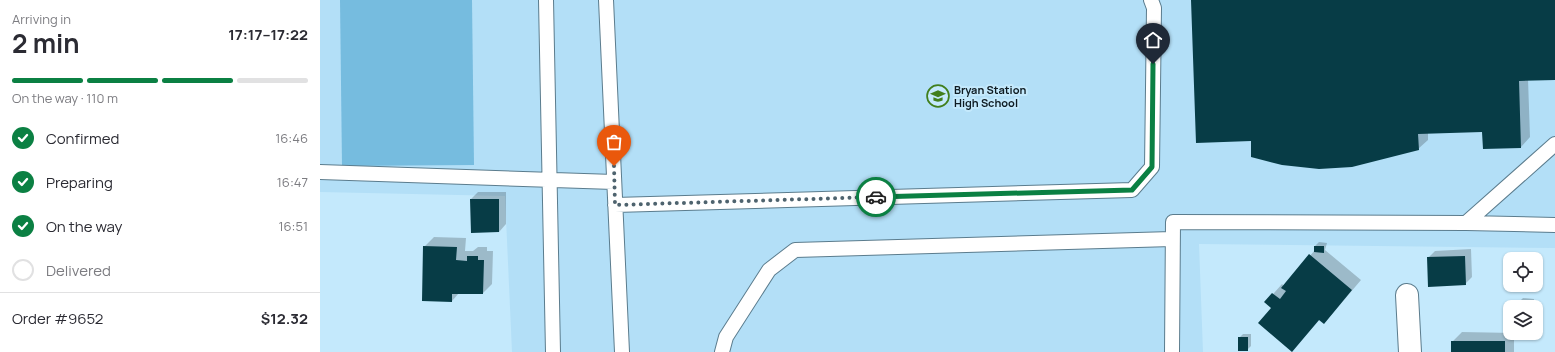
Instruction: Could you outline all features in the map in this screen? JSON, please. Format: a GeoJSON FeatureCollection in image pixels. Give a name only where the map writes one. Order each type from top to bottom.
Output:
{"type":"FeatureCollection","features":[{"type":"Feature","properties":{"kind":"street"},"geometry":{"type":"LineString","coordinates":[[1407,295],[1410,352]]}},
{"type":"Feature","properties":{"kind":"lane"},"geometry":{"type":"LineString","coordinates":[[546,0],[553,352]]}},
{"type":"Feature","properties":{"kind":"lane"},"geometry":{"type":"LineString","coordinates":[[606,0],[622,352]]}},
{"type":"Feature","properties":{"kind":"lane"},"geometry":{"type":"LineString","coordinates":[[615,205],[1132,190],[1152,167],[1154,8],[1151,0]]}},
{"type":"Feature","properties":{"kind":"lane"},"geometry":{"type":"LineString","coordinates":[[1466,223],[1555,144]]}},
{"type":"Feature","properties":{"kind":"lane"},"geometry":{"type":"LineString","coordinates":[[320,172],[549,181],[614,182]]}},
{"type":"Feature","properties":{"kind":"lane"},"geometry":{"type":"LineString","coordinates":[[1172,352],[1173,222],[1466,223],[1555,225]]}},
{"type":"Feature","properties":{"kind":"lane"},"geometry":{"type":"LineString","coordinates":[[722,352],[726,337],[769,270],[795,250],[1172,239]]}},
{"type":"Feature","properties":{"kind":"shaded area","name":"Bryan Station High School"},"geometry":{"type":"Polygon","coordinates":[[[320,0],[1555,0],[1555,248],[1199,244],[1203,352],[512,352],[505,196],[320,192],[320,0]]]}},
{"type":"Feature","properties":{"kind":"shaded area"},"geometry":{"type":"Polygon","coordinates":[[[340,0],[472,0],[474,165],[342,166],[340,0]]]}},
{"type":"Feature","properties":{"kind":"building"},"geometry":{"type":"Polygon","coordinates":[[[1191,0],[1555,0],[1555,80],[1519,81],[1521,148],[1483,149],[1482,132],[1418,134],[1419,150],[1352,167],[1319,169],[1282,165],[1251,157],[1251,141],[1196,143],[1191,0]]]}},
{"type":"Feature","properties":{"kind":"building"},"geometry":{"type":"Polygon","coordinates":[[[470,199],[499,199],[499,232],[471,233],[470,199]]]}},
{"type":"Feature","properties":{"kind":"building"},"geometry":{"type":"Polygon","coordinates":[[[423,246],[457,247],[456,260],[467,261],[467,256],[478,256],[478,260],[484,260],[483,294],[452,294],[452,302],[422,301],[423,246]]]}},
{"type":"Feature","properties":{"kind":"building"},"geometry":{"type":"Polygon","coordinates":[[[1314,246],[1324,246],[1324,253],[1314,252],[1314,246]]]}},
{"type":"Feature","properties":{"kind":"building"},"geometry":{"type":"Polygon","coordinates":[[[1309,254],[1352,290],[1324,324],[1319,320],[1292,352],[1258,323],[1271,308],[1264,302],[1272,293],[1280,299],[1286,291],[1281,288],[1309,254]]]}},
{"type":"Feature","properties":{"kind":"building"},"geometry":{"type":"Polygon","coordinates":[[[1465,256],[1466,285],[1428,287],[1427,257],[1465,256]]]}},
{"type":"Feature","properties":{"kind":"building"},"geometry":{"type":"Polygon","coordinates":[[[1238,337],[1248,337],[1248,351],[1238,351],[1238,337]]]}},
{"type":"Feature","properties":{"kind":"building"},"geometry":{"type":"Polygon","coordinates":[[[1451,341],[1505,341],[1505,352],[1451,352],[1451,341]]]}},
{"type":"Feature","properties":{"kind":"way so far"},"geometry":{"type":"LineString","coordinates":[[614,166],[615,205],[876,197]]}},
{"type":"Feature","properties":{"kind":"place","name":"Bryan Station High School"},"geometry":{"type":"Point","coordinates":[938,96]}},
{"type":"Feature","properties":{"kind":"route"},"geometry":{"type":"LineString","coordinates":[[876,197],[1132,190],[1152,167],[1153,64]]}}]}
